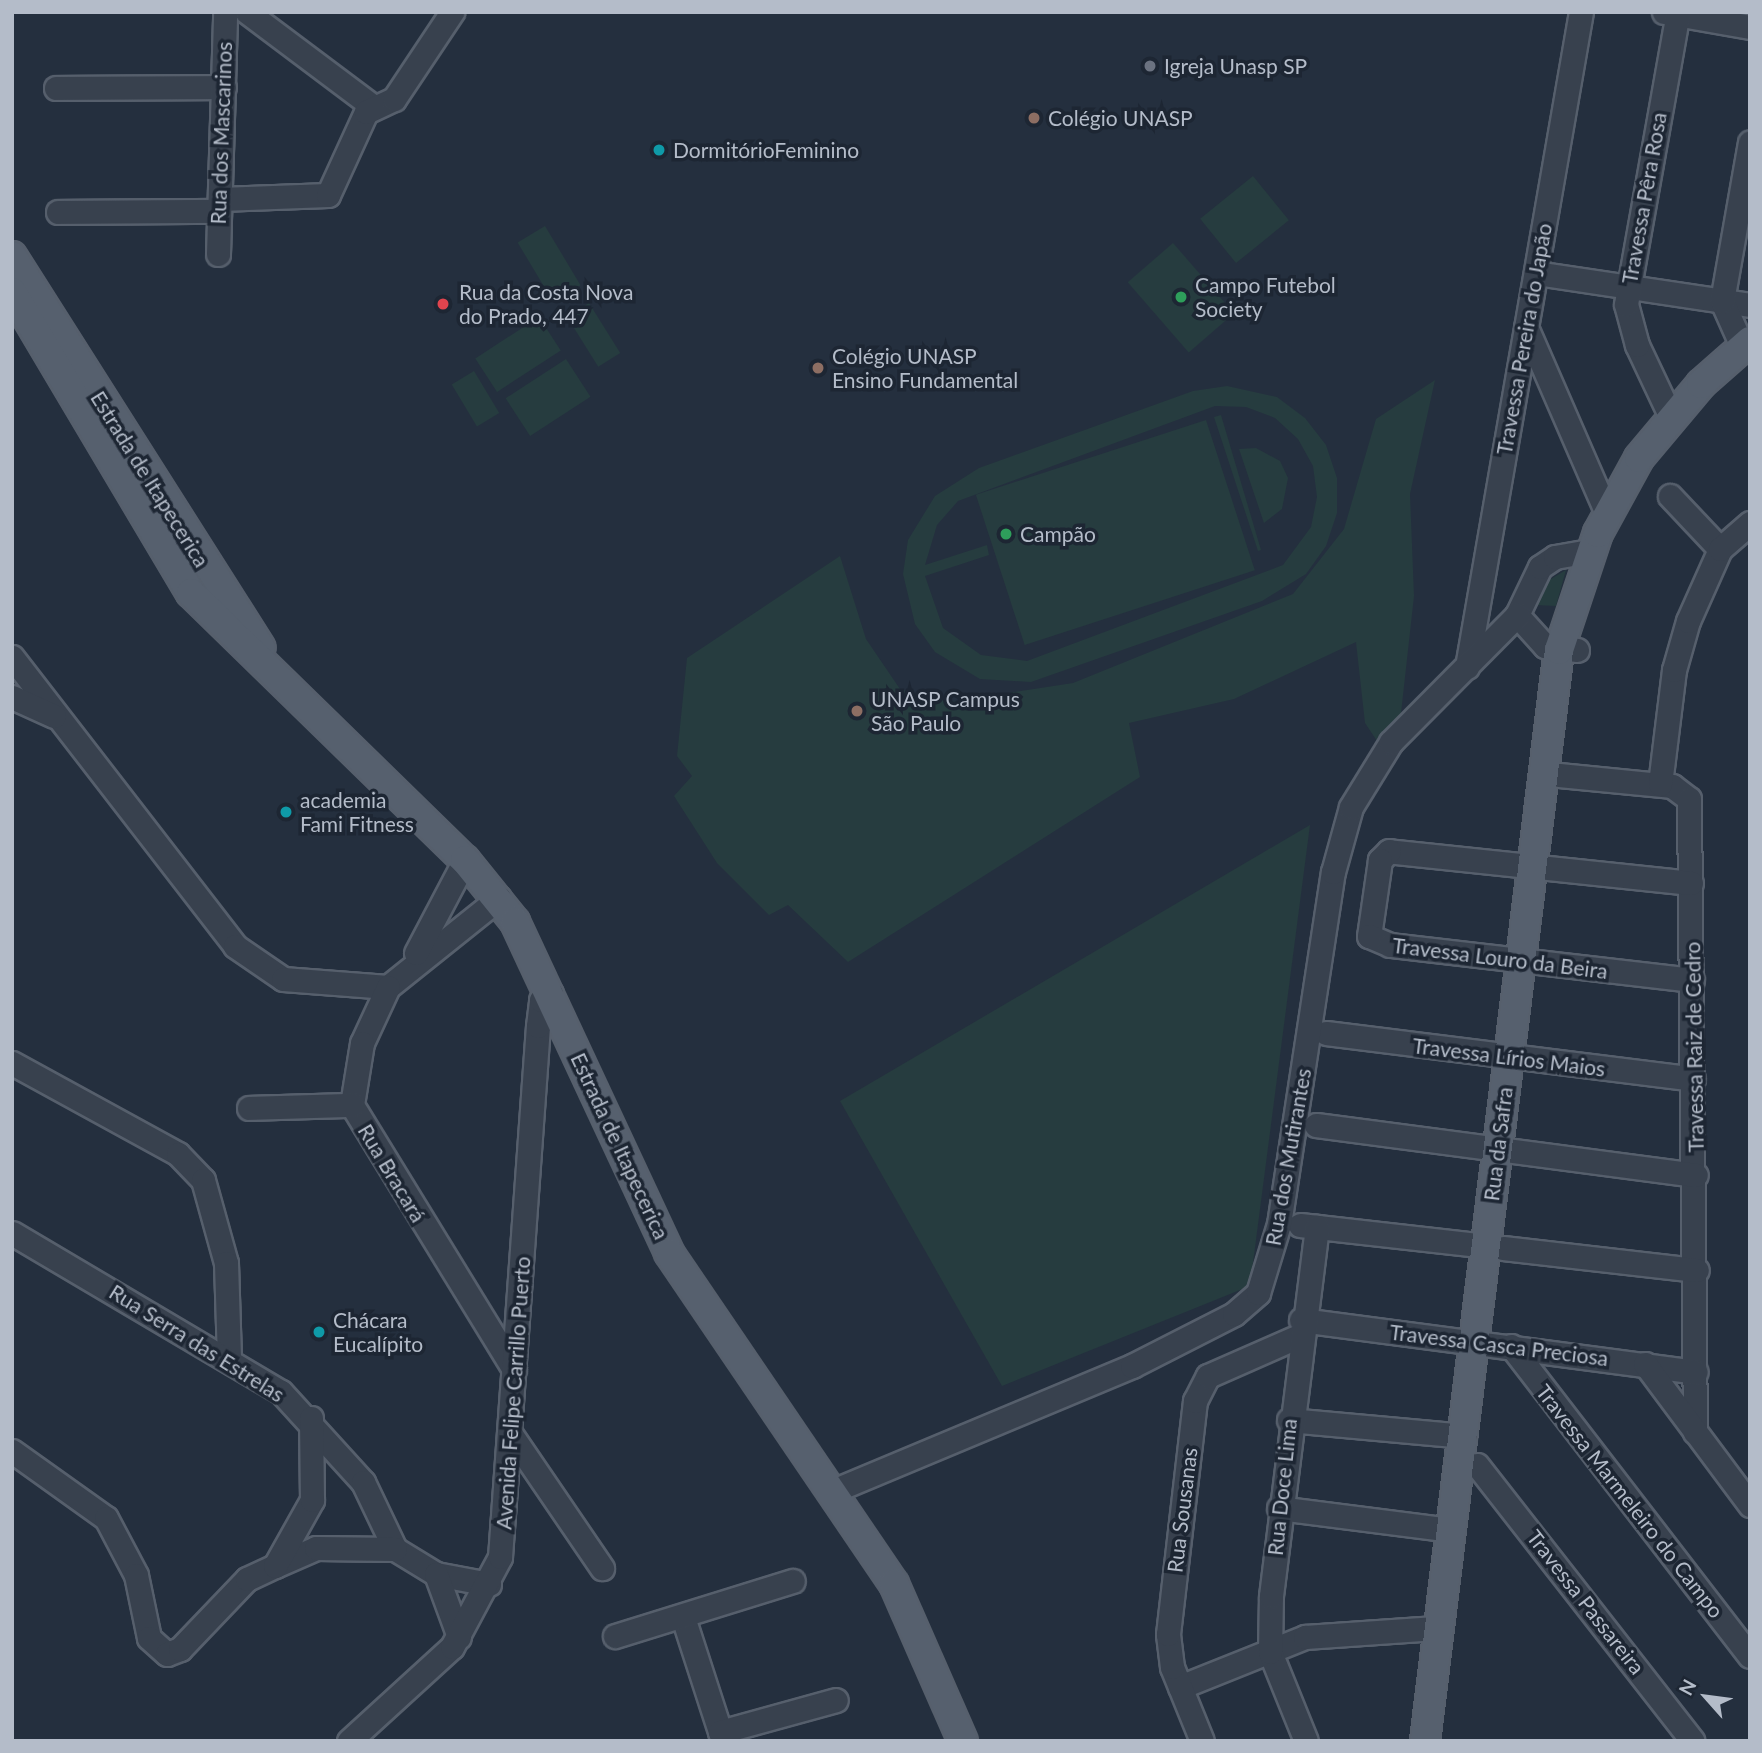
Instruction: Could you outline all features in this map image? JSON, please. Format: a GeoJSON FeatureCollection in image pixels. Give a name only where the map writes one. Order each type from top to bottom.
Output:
{"type":"FeatureCollection","features":[{"type":"Feature","properties":{"kind":"main road","name":"Estrada de Itapecerica"},"geometry":{"type":"LineString","coordinates":[[14,273],[191,546],[294,697],[464,849],[499,898],[551,993],[632,1182],[669,1253],[752,1382],[833,1491],[916,1623],[963,1741]]}},
{"type":"Feature","properties":{"kind":"main road"},"geometry":{"type":"LineString","coordinates":[[1590,551],[1607,513],[1671,417],[1747,350]]}},
{"type":"Feature","properties":{"kind":"main road"},"geometry":{"type":"LineString","coordinates":[[1568,650],[1607,556],[1645,482],[1690,420],[1747,350]]}},
{"type":"Feature","properties":{"kind":"main road","name":"Rua da Safra"},"geometry":{"type":"LineString","coordinates":[[1441,1741],[1492,1344],[1494,1247],[1539,869],[1568,650],[1590,551]]}},
{"type":"Feature","properties":{"kind":"main road","name":"Rua da Safra"},"geometry":{"type":"LineString","coordinates":[[1539,869],[1559,775],[1568,650]]}},
{"type":"Feature","properties":{"kind":"main road","name":"Rua da Safra"},"geometry":{"type":"LineString","coordinates":[[1425,1741],[1436,1628],[1464,1436],[1492,1344]]}},
{"type":"Feature","properties":{"kind":"street","name":"Rua dos Mascarinos"},"geometry":{"type":"LineString","coordinates":[[218,254],[225,12]]}},
{"type":"Feature","properties":{"kind":"street"},"geometry":{"type":"LineString","coordinates":[[247,12],[372,106]]}},
{"type":"Feature","properties":{"kind":"street"},"geometry":{"type":"LineString","coordinates":[[58,212],[220,205],[328,195],[372,106],[394,99],[452,12]]}},
{"type":"Feature","properties":{"kind":"street","name":"Travessa Pereira do Japão"},"geometry":{"type":"LineString","coordinates":[[1467,667],[1581,12]]}},
{"type":"Feature","properties":{"kind":"street"},"geometry":{"type":"LineString","coordinates":[[1673,13],[1750,27]]}},
{"type":"Feature","properties":{"kind":"street","name":"Travessa Pêra Rosa"},"geometry":{"type":"LineString","coordinates":[[1671,417],[1637,345],[1627,289],[1673,13]]}},
{"type":"Feature","properties":{"kind":"street"},"geometry":{"type":"LineString","coordinates":[[56,88],[224,87]]}},
{"type":"Feature","properties":{"kind":"street"},"geometry":{"type":"LineString","coordinates":[[1747,350],[1722,301],[1750,142]]}},
{"type":"Feature","properties":{"kind":"street"},"geometry":{"type":"LineString","coordinates":[[1536,273],[1627,289],[1750,305]]}},
{"type":"Feature","properties":{"kind":"street"},"geometry":{"type":"LineString","coordinates":[[1526,327],[1607,513]]}},
{"type":"Feature","properties":{"kind":"street"},"geometry":{"type":"LineString","coordinates":[[1670,496],[1720,549]]}},
{"type":"Feature","properties":{"kind":"street"},"geometry":{"type":"LineString","coordinates":[[1660,784],[1674,670],[1720,549],[1750,523]]}},
{"type":"Feature","properties":{"kind":"street","name":"Rua dos Mutirantes"},"geometry":{"type":"LineString","coordinates":[[833,1491],[1132,1366],[1246,1307],[1258,1293],[1279,1224],[1344,828],[1365,780],[1391,743],[1517,615],[1540,567],[1564,555],[1590,551]]}},
{"type":"Feature","properties":{"kind":"street"},"geometry":{"type":"LineString","coordinates":[[1517,615],[1534,638],[1568,650]]}},
{"type":"Feature","properties":{"kind":"street"},"geometry":{"type":"LineString","coordinates":[[12,657],[55,716],[252,961],[300,984],[388,987]]}},
{"type":"Feature","properties":{"kind":"street"},"geometry":{"type":"LineString","coordinates":[[12,697],[55,716]]}},
{"type":"Feature","properties":{"kind":"street","name":"Travessa Raiz de Cedro"},"geometry":{"type":"LineString","coordinates":[[1559,775],[1660,784],[1688,794],[1696,1175],[1695,1432]]}},
{"type":"Feature","properties":{"kind":"street","name":"Rua Bracará"},"geometry":{"type":"LineString","coordinates":[[408,968],[464,849]]}},
{"type":"Feature","properties":{"kind":"street","name":"Travessa Louro da Beira"},"geometry":{"type":"LineString","coordinates":[[1691,883],[1385,852],[1369,931],[1376,943],[1692,980]]}},
{"type":"Feature","properties":{"kind":"street","name":"Rua Bracará"},"geometry":{"type":"LineString","coordinates":[[499,898],[408,968],[388,987],[362,1043],[352,1105],[514,1369]]}},
{"type":"Feature","properties":{"kind":"street","name":"Avenida Felipe Carrillo Puerto"},"geometry":{"type":"LineString","coordinates":[[349,1741],[433,1668],[459,1637],[489,1584],[502,1543],[512,1436],[514,1369],[538,1026],[541,1000],[551,993]]}},
{"type":"Feature","properties":{"kind":"street","name":"Travessa Lírios Maios"},"geometry":{"type":"LineString","coordinates":[[1326,1033],[1693,1079]]}},
{"type":"Feature","properties":{"kind":"street"},"geometry":{"type":"LineString","coordinates":[[12,1063],[178,1154],[203,1180],[226,1263],[229,1359]]}},
{"type":"Feature","properties":{"kind":"street"},"geometry":{"type":"LineString","coordinates":[[248,1108],[352,1105]]}},
{"type":"Feature","properties":{"kind":"street"},"geometry":{"type":"LineString","coordinates":[[1316,1125],[1696,1175]]}},
{"type":"Feature","properties":{"kind":"street","name":"Rua Doce Lima"},"geometry":{"type":"LineString","coordinates":[[1306,1741],[1270,1652],[1279,1508],[1300,1328],[1308,1226],[1697,1270]]}},
{"type":"Feature","properties":{"kind":"street","name":"Rua Serra das Estrelas"},"geometry":{"type":"LineString","coordinates":[[12,1233],[229,1359],[310,1418],[363,1482],[396,1549]]}},
{"type":"Feature","properties":{"kind":"street","name":"Travessa Casca Preciosa"},"geometry":{"type":"LineString","coordinates":[[1300,1328],[1492,1344],[1696,1372]]}},
{"type":"Feature","properties":{"kind":"street","name":"Rua Sousanas"},"geometry":{"type":"LineString","coordinates":[[1202,1741],[1180,1687],[1168,1634],[1198,1392],[1215,1372],[1300,1328]]}},
{"type":"Feature","properties":{"kind":"street","name":"Travessa Marmeleiro do Campo"},"geometry":{"type":"LineString","coordinates":[[1492,1344],[1750,1656]]}},
{"type":"Feature","properties":{"kind":"street"},"geometry":{"type":"LineString","coordinates":[[1646,1364],[1750,1505]]}},
{"type":"Feature","properties":{"kind":"street"},"geometry":{"type":"LineString","coordinates":[[275,1566],[312,1500],[310,1418]]}},
{"type":"Feature","properties":{"kind":"street"},"geometry":{"type":"LineString","coordinates":[[1289,1420],[1464,1436]]}},
{"type":"Feature","properties":{"kind":"street"},"geometry":{"type":"LineString","coordinates":[[512,1436],[602,1568]]}},
{"type":"Feature","properties":{"kind":"street"},"geometry":{"type":"LineString","coordinates":[[12,1451],[106,1518],[136,1575],[146,1630],[160,1651],[180,1649],[230,1593],[275,1566],[316,1548],[396,1549],[436,1574],[489,1584]]}},
{"type":"Feature","properties":{"kind":"street","name":"Travessa Passareira"},"geometry":{"type":"LineString","coordinates":[[1477,1465],[1693,1741]]}},
{"type":"Feature","properties":{"kind":"street"},"geometry":{"type":"LineString","coordinates":[[1279,1508],[1451,1530]]}},
{"type":"Feature","properties":{"kind":"street"},"geometry":{"type":"LineString","coordinates":[[436,1574],[459,1637]]}},
{"type":"Feature","properties":{"kind":"street"},"geometry":{"type":"LineString","coordinates":[[615,1636],[793,1581]]}},
{"type":"Feature","properties":{"kind":"street"},"geometry":{"type":"LineString","coordinates":[[683,1617],[721,1736],[836,1700]]}},
{"type":"Feature","properties":{"kind":"street"},"geometry":{"type":"LineString","coordinates":[[1180,1687],[1323,1633],[1436,1628]]}},
{"type":"Feature","properties":{"kind":"green space"},"geometry":{"type":"Polygon","coordinates":[[[1253,176],[1289,220],[1236,263],[1200,219],[1253,176]]]}},
{"type":"Feature","properties":{"kind":"green space"},"geometry":{"type":"Polygon","coordinates":[[[545,226],[581,285],[553,302],[518,242],[545,226]]]}},
{"type":"Feature","properties":{"kind":"green space","name":"Campo Futebol Society"},"geometry":{"type":"Polygon","coordinates":[[[1173,243],[1234,313],[1189,353],[1128,282],[1173,243]]]}},
{"type":"Feature","properties":{"kind":"green space"},"geometry":{"type":"Polygon","coordinates":[[[589,303],[620,353],[598,367],[567,317],[589,303]]]}},
{"type":"Feature","properties":{"kind":"green space"},"geometry":{"type":"Polygon","coordinates":[[[539,317],[561,351],[497,392],[475,358],[539,317]]]}},
{"type":"Feature","properties":{"kind":"green space"},"geometry":{"type":"Polygon","coordinates":[[[566,359],[591,397],[530,436],[506,398],[566,359]]]}},
{"type":"Feature","properties":{"kind":"green space"},"geometry":{"type":"Polygon","coordinates":[[[474,371],[499,413],[477,426],[452,384],[474,371]]]}},
{"type":"Feature","properties":{"kind":"green space"},"geometry":{"type":"Polygon","coordinates":[[[1435,380],[1410,494],[1414,596],[1401,713],[1379,744],[1365,723],[1356,642],[1234,699],[1129,723],[1140,777],[848,962],[788,905],[769,915],[717,863],[674,796],[692,776],[677,756],[687,658],[840,556],[866,639],[900,689],[950,702],[1073,683],[1293,594],[1344,529],[1376,419],[1435,380]]]}},
{"type":"Feature","properties":{"kind":"green space"},"geometry":{"type":"Polygon","coordinates":[[[1227,386],[1277,397],[1305,418],[1326,445],[1337,478],[1337,513],[1326,546],[1306,574],[1262,601],[1031,682],[980,679],[935,652],[915,624],[903,574],[908,540],[935,496],[979,468],[1193,391],[1227,386]],[[1215,406],[958,501],[937,525],[925,565],[987,545],[989,555],[925,576],[943,628],[981,655],[1027,661],[1283,565],[1311,527],[1317,497],[1313,466],[1298,439],[1275,418],[1246,407],[1215,406]]]}},
{"type":"Feature","properties":{"kind":"green space"},"geometry":{"type":"Polygon","coordinates":[[[1221,415],[1261,550],[1258,551],[1214,417],[1221,415]]]}},
{"type":"Feature","properties":{"kind":"green space"},"geometry":{"type":"Polygon","coordinates":[[[1206,420],[1255,570],[1025,645],[976,495],[1206,420]]]}},
{"type":"Feature","properties":{"kind":"green space"},"geometry":{"type":"Polygon","coordinates":[[[1256,448],[1280,461],[1288,478],[1282,509],[1264,523],[1239,449],[1256,448]]]}},
{"type":"Feature","properties":{"kind":"green space"},"geometry":{"type":"Polygon","coordinates":[[[1566,570],[1556,606],[1535,605],[1544,583],[1566,570]]]}},
{"type":"Feature","properties":{"kind":"green space"},"geometry":{"type":"Polygon","coordinates":[[[1310,825],[1250,1286],[1002,1386],[840,1101],[1310,825]]]}},
{"type":"Feature","properties":{"kind":"place","name":"Igreja Unasp SP"},"geometry":{"type":"Point","coordinates":[1150,66]}},
{"type":"Feature","properties":{"kind":"place","name":"Colégio UNASP"},"geometry":{"type":"Point","coordinates":[1034,118]}},
{"type":"Feature","properties":{"kind":"place","name":"DormitórioFeminino"},"geometry":{"type":"Point","coordinates":[659,150]}},
{"type":"Feature","properties":{"kind":"place","name":"Campo Futebol Society"},"geometry":{"type":"Point","coordinates":[1181,297]}},
{"type":"Feature","properties":{"kind":"place","name":"Rua da Costa Nova do Prado, 447"},"geometry":{"type":"Point","coordinates":[443,304]}},
{"type":"Feature","properties":{"kind":"place","name":"Colégio UNASP Ensino Fundamental"},"geometry":{"type":"Point","coordinates":[818,368]}},
{"type":"Feature","properties":{"kind":"place","name":"Campão"},"geometry":{"type":"Point","coordinates":[1006,534]}},
{"type":"Feature","properties":{"kind":"place","name":"UNASP Campus São Paulo"},"geometry":{"type":"Point","coordinates":[857,711]}},
{"type":"Feature","properties":{"kind":"place","name":"academia Fami Fitness"},"geometry":{"type":"Point","coordinates":[286,812]}},
{"type":"Feature","properties":{"kind":"place","name":"Chácara Eucalípito"},"geometry":{"type":"Point","coordinates":[319,1332]}}]}
